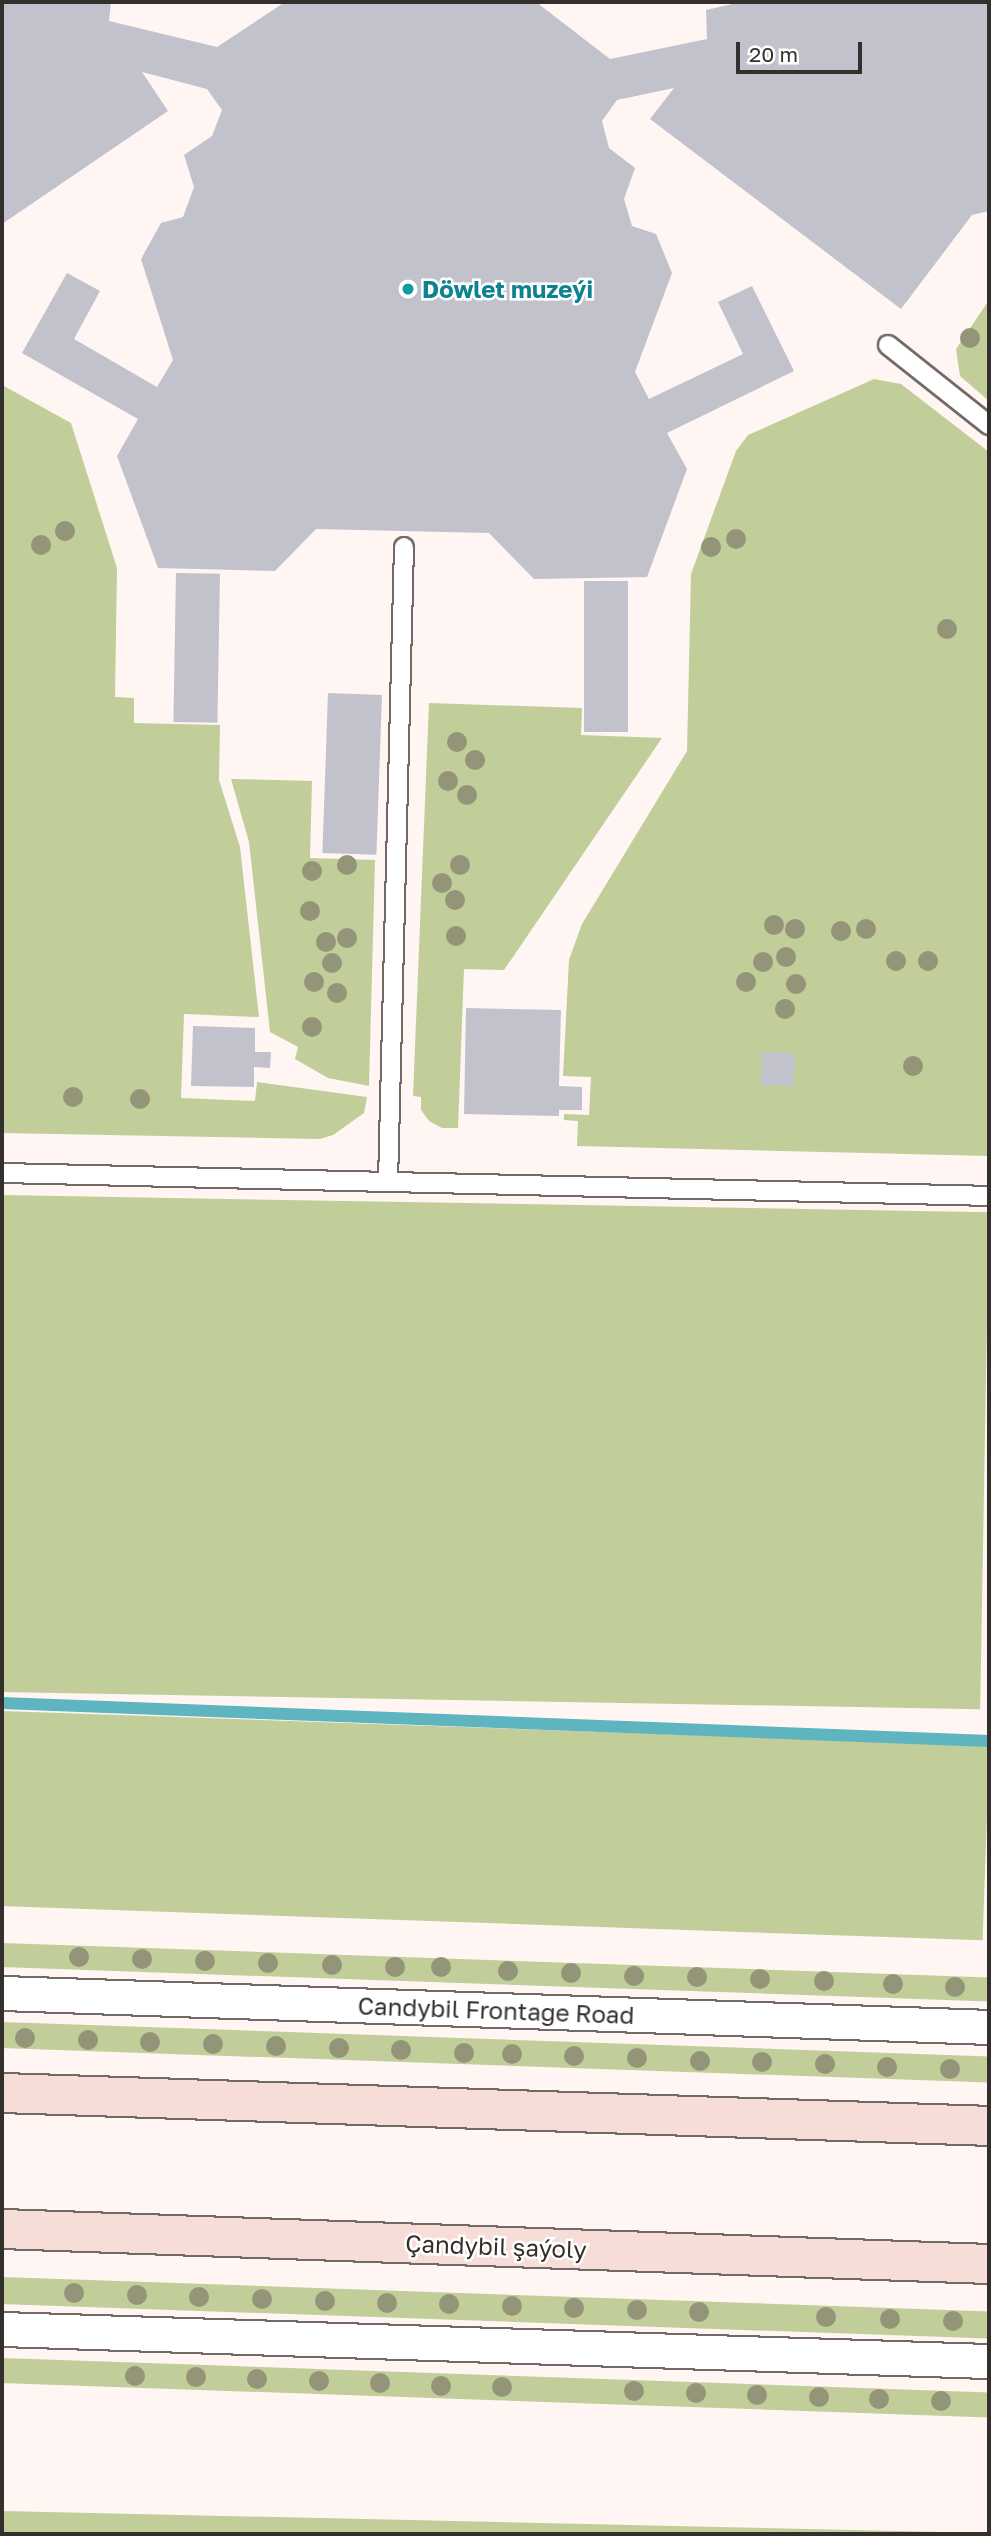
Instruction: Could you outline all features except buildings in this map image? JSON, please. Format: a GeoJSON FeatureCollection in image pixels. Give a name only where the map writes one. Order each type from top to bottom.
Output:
{"type":"FeatureCollection","features":[{"type":"Feature","properties":{"kind":"main road"},"geometry":{"type":"LineString","coordinates":[[2,2093],[989,2126]]}},
{"type":"Feature","properties":{"kind":"main road","name":"Çandybil şaýoly"},"geometry":{"type":"LineString","coordinates":[[2,2229],[989,2264]]}},
{"type":"Feature","properties":{"kind":"street","name":"Candybil Frontage Road"},"geometry":{"type":"LineString","coordinates":[[2,1993],[989,2027]]}},
{"type":"Feature","properties":{"kind":"street"},"geometry":{"type":"LineString","coordinates":[[2,2329],[989,2361]]}},
{"type":"Feature","properties":{"kind":"lane"},"geometry":{"type":"LineString","coordinates":[[888,345],[989,425]]}},
{"type":"Feature","properties":{"kind":"lane"},"geometry":{"type":"LineString","coordinates":[[388,1182],[404,547]]}},
{"type":"Feature","properties":{"kind":"lane"},"geometry":{"type":"LineString","coordinates":[[2,1173],[989,1196]]}},
{"type":"Feature","properties":{"kind":"green space"},"geometry":{"type":"Polygon","coordinates":[[[989,300],[989,401],[960,376],[956,349],[989,300]]]}},
{"type":"Feature","properties":{"kind":"green space"},"geometry":{"type":"Polygon","coordinates":[[[874,379],[901,384],[989,452],[989,1156],[577,1146],[578,1121],[564,1120],[564,1114],[589,1115],[591,1077],[563,1076],[569,960],[582,924],[687,751],[691,574],[736,451],[748,435],[874,379]]]}},
{"type":"Feature","properties":{"kind":"green space"},"geometry":{"type":"Polygon","coordinates":[[[2,385],[71,423],[117,568],[115,697],[134,698],[134,723],[220,725],[219,780],[240,847],[259,1017],[184,1014],[181,1098],[255,1101],[257,1082],[367,1097],[364,1113],[333,1135],[320,1139],[2,1133],[2,385]]]}},
{"type":"Feature","properties":{"kind":"green space"},"geometry":{"type":"Polygon","coordinates":[[[429,703],[582,708],[581,735],[662,738],[504,970],[464,969],[458,1128],[442,1128],[429,1121],[421,1110],[421,1097],[413,1096],[429,703]]]}},
{"type":"Feature","properties":{"kind":"green space"},"geometry":{"type":"Polygon","coordinates":[[[231,779],[312,781],[310,858],[375,860],[369,1086],[328,1078],[295,1059],[298,1047],[270,1032],[249,842],[231,779]]]}},
{"type":"Feature","properties":{"kind":"green space"},"geometry":{"type":"Polygon","coordinates":[[[2,1195],[989,1212],[980,1709],[2,1692],[2,1195]]]}},
{"type":"Feature","properties":{"kind":"green space"},"geometry":{"type":"Polygon","coordinates":[[[2,1711],[989,1745],[983,1940],[2,1906],[2,1711]]]}},
{"type":"Feature","properties":{"kind":"green space"},"geometry":{"type":"Polygon","coordinates":[[[2,1943],[989,1977],[989,2001],[2,1967],[2,1943]]]}},
{"type":"Feature","properties":{"kind":"green space"},"geometry":{"type":"Polygon","coordinates":[[[2,2022],[989,2056],[988,2082],[2,2048],[2,2022]]]}},
{"type":"Feature","properties":{"kind":"green space"},"geometry":{"type":"Polygon","coordinates":[[[2,2277],[989,2311],[988,2338],[2,2304],[2,2277]]]}},
{"type":"Feature","properties":{"kind":"green space"},"geometry":{"type":"Polygon","coordinates":[[[2,2358],[989,2392],[989,2417],[2,2383],[2,2358]]]}},
{"type":"Feature","properties":{"kind":"green space"},"geometry":{"type":"Polygon","coordinates":[[[2,2511],[989,2533],[989,2534],[2,2534],[2,2511]]]}},
{"type":"Feature","properties":{"kind":"waterway"},"geometry":{"type":"LineString","coordinates":[[2,1703],[989,1741]]}},
{"type":"Feature","properties":{"kind":"place","name":"Döwlet muzeýi"},"geometry":{"type":"Point","coordinates":[408,289]}}]}
